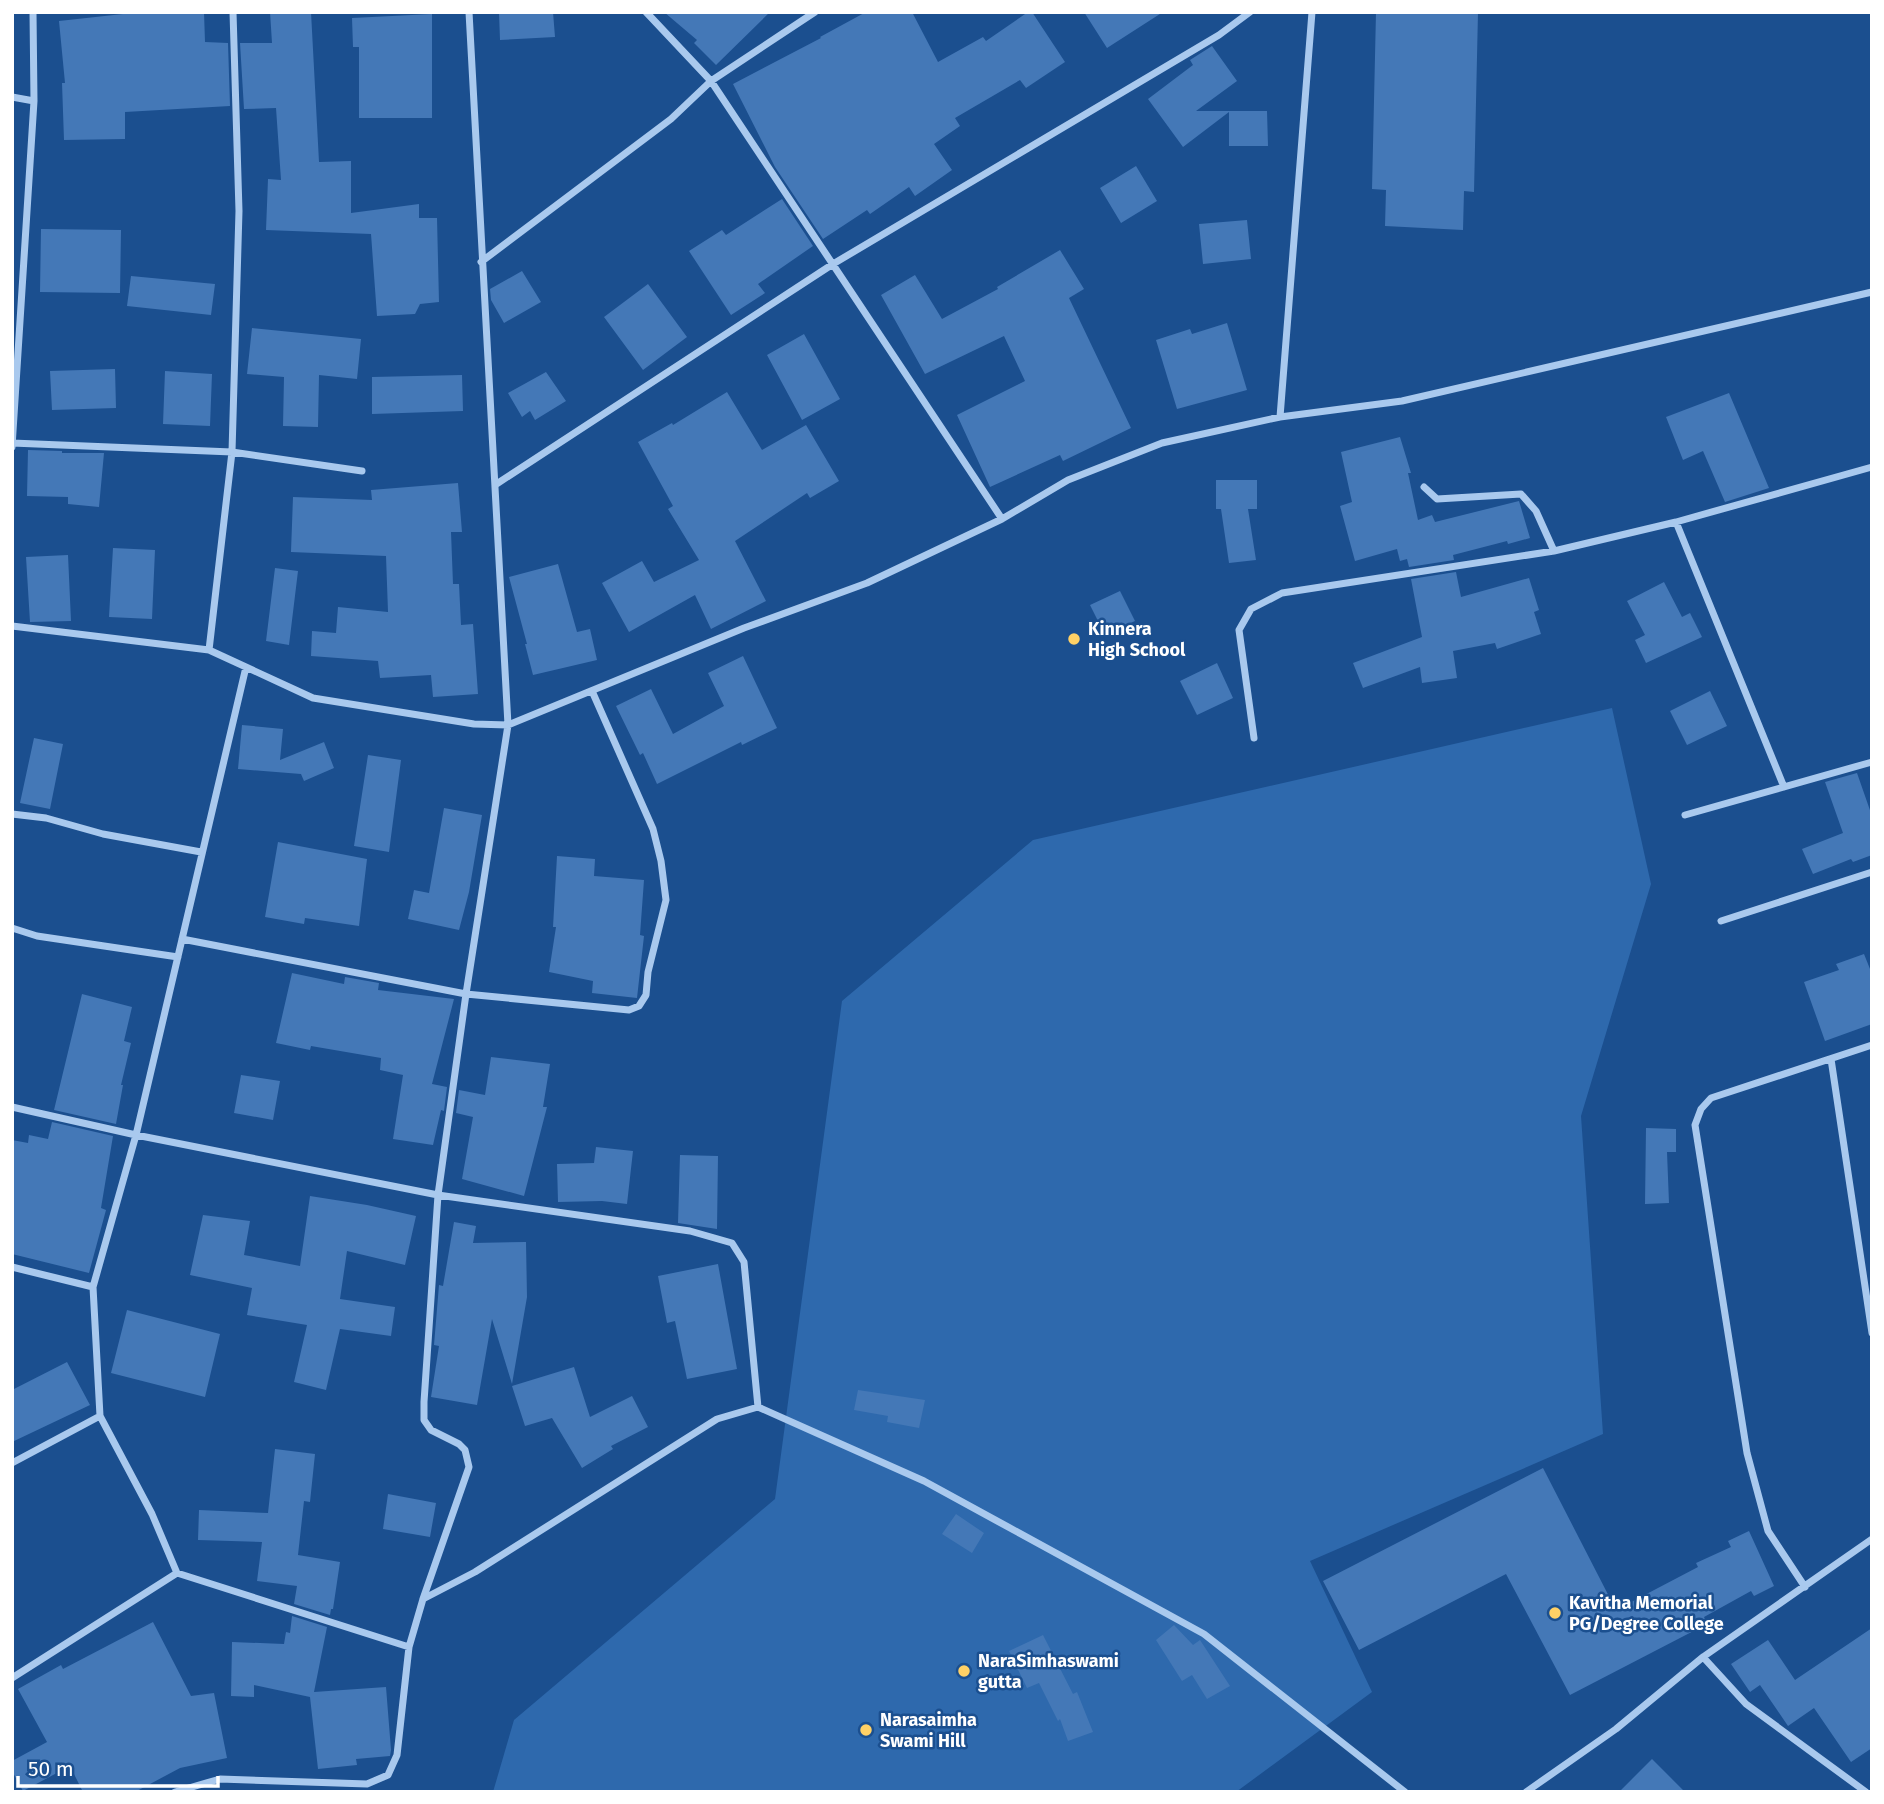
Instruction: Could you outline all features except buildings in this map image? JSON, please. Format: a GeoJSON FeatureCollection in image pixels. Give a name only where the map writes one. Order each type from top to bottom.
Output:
{"type":"FeatureCollection","features":[{"type":"Feature","properties":{"kind":"street"},"geometry":{"type":"LineString","coordinates":[[33,12],[34,101],[12,444],[232,452],[362,471]]}},
{"type":"Feature","properties":{"kind":"street"},"geometry":{"type":"LineString","coordinates":[[209,650],[232,452],[239,211],[233,12]]}},
{"type":"Feature","properties":{"kind":"street"},"geometry":{"type":"LineString","coordinates":[[175,1792],[220,1779],[368,1784],[388,1775],[397,1755],[409,1647],[422,1599],[469,1467],[465,1450],[459,1444],[431,1430],[424,1420],[438,1195],[508,725],[469,12]]}},
{"type":"Feature","properties":{"kind":"street"},"geometry":{"type":"LineString","coordinates":[[646,12],[711,81],[1002,519]]}},
{"type":"Feature","properties":{"kind":"street"},"geometry":{"type":"LineString","coordinates":[[481,262],[671,119],[711,81],[815,12]]}},
{"type":"Feature","properties":{"kind":"street"},"geometry":{"type":"LineString","coordinates":[[495,485],[833,264],[1219,35],[1251,12]]}},
{"type":"Feature","properties":{"kind":"street"},"geometry":{"type":"LineString","coordinates":[[1280,417],[1312,12]]}},
{"type":"Feature","properties":{"kind":"street"},"geometry":{"type":"LineString","coordinates":[[12,97],[34,101]]}},
{"type":"Feature","properties":{"kind":"street"},"geometry":{"type":"LineString","coordinates":[[12,626],[209,650],[313,698],[474,724],[508,725],[744,628],[867,583],[1002,519],[1068,480],[1162,443],[1280,417],[1402,401],[1872,292]]}},
{"type":"Feature","properties":{"kind":"street"},"geometry":{"type":"LineString","coordinates":[[1254,738],[1238,630],[1251,609],[1282,593],[1554,551],[1676,522],[1872,467]]}},
{"type":"Feature","properties":{"kind":"street"},"geometry":{"type":"LineString","coordinates":[[1423,486],[1437,499],[1521,494],[1536,510],[1554,551]]}},
{"type":"Feature","properties":{"kind":"street"},"geometry":{"type":"LineString","coordinates":[[1676,522],[1784,787]]}},
{"type":"Feature","properties":{"kind":"street"},"geometry":{"type":"LineString","coordinates":[[246,667],[136,1135],[93,1287],[100,1416],[152,1514],[177,1573],[409,1647]]}},
{"type":"Feature","properties":{"kind":"street"},"geometry":{"type":"LineString","coordinates":[[182,939],[466,995],[629,1010],[639,1006],[646,995],[648,972],[666,900],[661,861],[653,829],[592,691]]}},
{"type":"Feature","properties":{"kind":"street"},"geometry":{"type":"LineString","coordinates":[[1685,816],[1872,762]]}},
{"type":"Feature","properties":{"kind":"street"},"geometry":{"type":"LineString","coordinates":[[12,814],[46,818],[103,834],[201,852]]}},
{"type":"Feature","properties":{"kind":"street"},"geometry":{"type":"LineString","coordinates":[[1721,921],[1872,872]]}},
{"type":"Feature","properties":{"kind":"street"},"geometry":{"type":"LineString","coordinates":[[12,928],[37,936],[178,957]]}},
{"type":"Feature","properties":{"kind":"street"},"geometry":{"type":"LineString","coordinates":[[1805,1587],[1768,1531],[1747,1453],[1695,1125],[1701,1109],[1711,1098],[1872,1045]]}},
{"type":"Feature","properties":{"kind":"street"},"geometry":{"type":"LineString","coordinates":[[1831,1059],[1872,1333]]}},
{"type":"Feature","properties":{"kind":"street"},"geometry":{"type":"LineString","coordinates":[[12,1107],[136,1135],[438,1195],[691,1230],[732,1243],[744,1262],[758,1407]]}},
{"type":"Feature","properties":{"kind":"street"},"geometry":{"type":"LineString","coordinates":[[12,1267],[93,1287]]}},
{"type":"Feature","properties":{"kind":"street"},"geometry":{"type":"LineString","coordinates":[[422,1599],[475,1572],[717,1419],[758,1407],[924,1481],[1204,1634],[1405,1792]]}},
{"type":"Feature","properties":{"kind":"street"},"geometry":{"type":"LineString","coordinates":[[12,1463],[100,1416]]}},
{"type":"Feature","properties":{"kind":"street"},"geometry":{"type":"LineString","coordinates":[[1526,1792],[1537,1789],[1616,1729],[1703,1657],[1872,1539]]}},
{"type":"Feature","properties":{"kind":"street"},"geometry":{"type":"LineString","coordinates":[[12,1678],[177,1573]]}},
{"type":"Feature","properties":{"kind":"street"},"geometry":{"type":"LineString","coordinates":[[1703,1657],[1746,1704],[1866,1792]]}},
{"type":"Feature","properties":{"kind":"shaded area"},"geometry":{"type":"Polygon","coordinates":[[[1612,708],[1651,884],[1581,1116],[1603,1434],[1310,1561],[1372,1692],[1236,1792],[493,1792],[514,1720],[775,1499],[842,1001],[1033,840],[1612,708]]]}},
{"type":"Feature","properties":{"kind":"place","name":"Kinnera High School"},"geometry":{"type":"Point","coordinates":[1074,639]}},
{"type":"Feature","properties":{"kind":"place","name":"Kavitha Memorial PG/Degree College"},"geometry":{"type":"Point","coordinates":[1555,1613]}},
{"type":"Feature","properties":{"kind":"place","name":"NaraSimhaswami gutta"},"geometry":{"type":"Point","coordinates":[964,1671]}},
{"type":"Feature","properties":{"kind":"place","name":"Narasaimha Swami Hill"},"geometry":{"type":"Point","coordinates":[866,1730]}}]}
